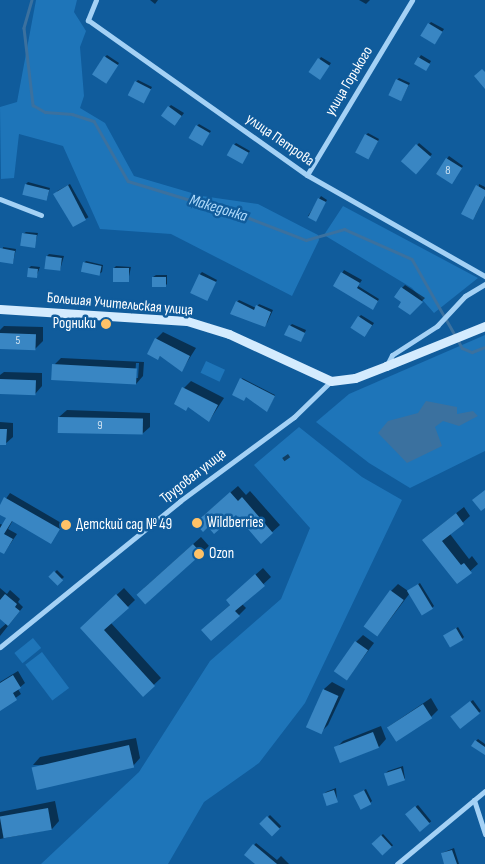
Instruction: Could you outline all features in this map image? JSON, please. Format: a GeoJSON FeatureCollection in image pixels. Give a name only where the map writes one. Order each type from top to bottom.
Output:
{"type":"FeatureCollection","features":[{"type":"Feature","properties":{"kind":"main road","name":"Большая Учительская улица"},"geometry":{"type":"LineString","coordinates":[[0,309],[187,321],[229,334],[331,381]]}},
{"type":"Feature","properties":{"kind":"main road"},"geometry":{"type":"LineString","coordinates":[[331,381],[355,378],[485,326]]}},
{"type":"Feature","properties":{"kind":"street","name":"улица Петрова"},"geometry":{"type":"LineString","coordinates":[[96,0],[88,20],[307,175],[485,276]]}},
{"type":"Feature","properties":{"kind":"street","name":"улица Горького"},"geometry":{"type":"LineString","coordinates":[[307,175],[412,0]]}},
{"type":"Feature","properties":{"kind":"street"},"geometry":{"type":"LineString","coordinates":[[0,199],[41,215]]}},
{"type":"Feature","properties":{"kind":"street"},"geometry":{"type":"LineString","coordinates":[[386,366],[392,355],[437,326],[477,286],[485,284]]}},
{"type":"Feature","properties":{"kind":"street","name":"Трудовая улица"},"geometry":{"type":"LineString","coordinates":[[0,648],[180,501],[294,417],[331,381]]}},
{"type":"Feature","properties":{"kind":"street"},"geometry":{"type":"LineString","coordinates":[[397,864],[485,791]]}},
{"type":"Feature","properties":{"kind":"street"},"geometry":{"type":"LineString","coordinates":[[474,800],[485,834]]}},
{"type":"Feature","properties":{"kind":"shaded area"},"geometry":{"type":"Polygon","coordinates":[[[36,0],[77,0],[74,12],[86,31],[80,47],[84,96],[80,108],[105,123],[134,176],[202,196],[258,204],[318,235],[319,240],[292,296],[171,234],[100,229],[63,146],[19,134],[14,178],[1,179],[0,107],[17,102],[36,0]]]}},
{"type":"Feature","properties":{"kind":"shaded area"},"geometry":{"type":"Polygon","coordinates":[[[343,206],[478,278],[434,313],[412,288],[324,235],[343,206]]]}},
{"type":"Feature","properties":{"kind":"shaded area"},"geometry":{"type":"Polygon","coordinates":[[[485,335],[485,451],[410,488],[369,463],[316,422],[349,394],[485,335]]]}},
{"type":"Feature","properties":{"kind":"shaded area"},"geometry":{"type":"Polygon","coordinates":[[[206,361],[225,370],[220,382],[201,373],[206,361]]]}},
{"type":"Feature","properties":{"kind":"shaded area"},"geometry":{"type":"Polygon","coordinates":[[[426,401],[457,407],[457,414],[473,411],[478,416],[459,426],[443,421],[435,427],[442,446],[407,463],[378,433],[388,421],[418,413],[426,401]]]}},
{"type":"Feature","properties":{"kind":"shaded area"},"geometry":{"type":"Polygon","coordinates":[[[299,427],[362,477],[402,500],[305,703],[259,763],[204,802],[168,864],[41,864],[139,772],[210,661],[281,599],[310,528],[254,465],[299,427]]]}},
{"type":"Feature","properties":{"kind":"shaded area"},"geometry":{"type":"Polygon","coordinates":[[[33,638],[41,648],[23,663],[14,653],[33,638]]]}},
{"type":"Feature","properties":{"kind":"shaded area"},"geometry":{"type":"Polygon","coordinates":[[[42,652],[69,688],[52,701],[25,665],[42,652]]]}},
{"type":"Feature","properties":{"kind":"building"},"geometry":{"type":"Polygon","coordinates":[[[428,23],[443,32],[435,45],[420,36],[428,23]]]}},
{"type":"Feature","properties":{"kind":"building"},"geometry":{"type":"Polygon","coordinates":[[[104,56],[118,65],[106,84],[92,74],[104,56]]]}},
{"type":"Feature","properties":{"kind":"building"},"geometry":{"type":"Polygon","coordinates":[[[418,57],[430,64],[426,71],[414,64],[418,57]]]}},
{"type":"Feature","properties":{"kind":"building"},"geometry":{"type":"Polygon","coordinates":[[[318,58],[330,66],[320,80],[308,72],[318,58]]]}},
{"type":"Feature","properties":{"kind":"building"},"geometry":{"type":"Polygon","coordinates":[[[482,69],[485,72],[485,89],[474,76],[482,69]]]}},
{"type":"Feature","properties":{"kind":"building"},"geometry":{"type":"Polygon","coordinates":[[[396,79],[409,85],[401,101],[388,95],[396,79]]]}},
{"type":"Feature","properties":{"kind":"building"},"geometry":{"type":"Polygon","coordinates":[[[135,81],[151,89],[144,103],[128,95],[135,81]]]}},
{"type":"Feature","properties":{"kind":"building"},"geometry":{"type":"Polygon","coordinates":[[[168,106],[182,116],[175,126],[161,116],[168,106]]]}},
{"type":"Feature","properties":{"kind":"building"},"geometry":{"type":"Polygon","coordinates":[[[196,125],[210,133],[202,146],[188,138],[196,125]]]}},
{"type":"Feature","properties":{"kind":"building"},"geometry":{"type":"Polygon","coordinates":[[[365,134],[378,141],[368,160],[355,153],[365,134]]]}},
{"type":"Feature","properties":{"kind":"building"},"geometry":{"type":"Polygon","coordinates":[[[233,144],[249,153],[242,164],[227,155],[233,144]]]}},
{"type":"Feature","properties":{"kind":"building"},"geometry":{"type":"Polygon","coordinates":[[[416,144],[431,157],[416,174],[401,161],[416,144]]]}},
{"type":"Feature","properties":{"kind":"building"},"geometry":{"type":"Polygon","coordinates":[[[446,158],[462,168],[452,184],[436,174],[446,158]]]}},
{"type":"Feature","properties":{"kind":"building"},"geometry":{"type":"Polygon","coordinates":[[[25,184],[49,190],[47,201],[22,195],[25,184]]]}},
{"type":"Feature","properties":{"kind":"building"},"geometry":{"type":"Polygon","coordinates":[[[68,185],[86,220],[73,227],[53,194],[68,185]]]}},
{"type":"Feature","properties":{"kind":"building"},"geometry":{"type":"Polygon","coordinates":[[[476,185],[485,190],[485,196],[473,220],[461,214],[476,185]]]}},
{"type":"Feature","properties":{"kind":"building"},"geometry":{"type":"Polygon","coordinates":[[[318,198],[326,202],[316,222],[308,218],[318,198]]]}},
{"type":"Feature","properties":{"kind":"building"},"geometry":{"type":"Polygon","coordinates":[[[22,233],[37,235],[35,248],[20,246],[22,233]]]}},
{"type":"Feature","properties":{"kind":"building"},"geometry":{"type":"Polygon","coordinates":[[[0,248],[15,251],[13,264],[0,262],[0,248]]]}},
{"type":"Feature","properties":{"kind":"building"},"geometry":{"type":"Polygon","coordinates":[[[46,256],[62,258],[60,271],[44,269],[46,256]]]}},
{"type":"Feature","properties":{"kind":"building"},"geometry":{"type":"Polygon","coordinates":[[[83,262],[102,266],[100,276],[81,272],[83,262]]]}},
{"type":"Feature","properties":{"kind":"building"},"geometry":{"type":"Polygon","coordinates":[[[28,268],[38,269],[37,278],[27,277],[28,268]]]}},
{"type":"Feature","properties":{"kind":"building"},"geometry":{"type":"Polygon","coordinates":[[[113,268],[129,268],[129,282],[113,282],[113,268]]]}},
{"type":"Feature","properties":{"kind":"building"},"geometry":{"type":"Polygon","coordinates":[[[341,272],[360,283],[357,288],[378,301],[373,310],[333,286],[341,272]]]}},
{"type":"Feature","properties":{"kind":"building"},"geometry":{"type":"Polygon","coordinates":[[[199,274],[216,282],[207,301],[190,293],[199,274]]]}},
{"type":"Feature","properties":{"kind":"building"},"geometry":{"type":"Polygon","coordinates":[[[152,277],[166,277],[166,287],[152,287],[152,277]]]}},
{"type":"Feature","properties":{"kind":"building"},"geometry":{"type":"Polygon","coordinates":[[[401,287],[423,302],[410,315],[398,307],[401,302],[394,297],[401,287]]]}},
{"type":"Feature","properties":{"kind":"building"},"geometry":{"type":"Polygon","coordinates":[[[236,301],[254,310],[256,305],[271,312],[265,327],[230,314],[236,301]]]}},
{"type":"Feature","properties":{"kind":"building"},"geometry":{"type":"Polygon","coordinates":[[[358,316],[372,325],[365,337],[350,328],[358,316]]]}},
{"type":"Feature","properties":{"kind":"building"},"geometry":{"type":"Polygon","coordinates":[[[289,325],[305,333],[301,342],[284,335],[289,325]]]}},
{"type":"Feature","properties":{"kind":"building"},"geometry":{"type":"Polygon","coordinates":[[[0,333],[36,334],[35,350],[0,349],[0,333]]]}},
{"type":"Feature","properties":{"kind":"building"},"geometry":{"type":"Polygon","coordinates":[[[155,338],[190,356],[182,372],[160,356],[158,360],[147,354],[155,338]]]}},
{"type":"Feature","properties":{"kind":"building"},"geometry":{"type":"Polygon","coordinates":[[[52,364],[137,368],[136,384],[51,380],[52,364]]]}},
{"type":"Feature","properties":{"kind":"building"},"geometry":{"type":"Polygon","coordinates":[[[240,378],[275,396],[267,412],[246,397],[244,401],[232,395],[240,378]]]}},
{"type":"Feature","properties":{"kind":"building"},"geometry":{"type":"Polygon","coordinates":[[[0,379],[36,380],[35,395],[0,394],[0,379]]]}},
{"type":"Feature","properties":{"kind":"building"},"geometry":{"type":"Polygon","coordinates":[[[182,387],[218,405],[209,422],[188,407],[186,411],[174,404],[182,387]]]}},
{"type":"Feature","properties":{"kind":"building"},"geometry":{"type":"Polygon","coordinates":[[[58,417],[143,418],[143,434],[58,433],[58,417]]]}},
{"type":"Feature","properties":{"kind":"building"},"geometry":{"type":"Polygon","coordinates":[[[0,429],[7,429],[6,445],[0,445],[0,429]]]}},
{"type":"Feature","properties":{"kind":"building"},"geometry":{"type":"Polygon","coordinates":[[[485,490],[485,508],[481,511],[472,500],[485,490]]]}},
{"type":"Feature","properties":{"kind":"building"},"geometry":{"type":"Polygon","coordinates":[[[230,492],[238,501],[242,497],[273,533],[261,544],[236,515],[214,534],[208,527],[203,532],[195,523],[230,492]]]}},
{"type":"Feature","properties":{"kind":"building"},"geometry":{"type":"Polygon","coordinates":[[[4,497],[60,529],[51,544],[12,521],[4,534],[13,539],[4,554],[0,552],[0,528],[6,518],[0,515],[0,505],[4,497]]]}},
{"type":"Feature","properties":{"kind":"building"},"geometry":{"type":"Polygon","coordinates":[[[456,513],[464,524],[442,541],[461,565],[464,563],[472,573],[457,584],[422,540],[456,513]]]}},
{"type":"Feature","properties":{"kind":"building"},"geometry":{"type":"Polygon","coordinates":[[[193,544],[202,554],[145,605],[137,595],[193,544]]]}},
{"type":"Feature","properties":{"kind":"building"},"geometry":{"type":"Polygon","coordinates":[[[54,571],[63,580],[58,586],[48,577],[54,571]]]}},
{"type":"Feature","properties":{"kind":"building"},"geometry":{"type":"Polygon","coordinates":[[[255,574],[265,586],[235,611],[240,616],[211,641],[201,630],[230,605],[226,600],[255,574]]]}},
{"type":"Feature","properties":{"kind":"building"},"geometry":{"type":"Polygon","coordinates":[[[418,584],[433,609],[422,616],[407,591],[418,584]]]}},
{"type":"Feature","properties":{"kind":"building"},"geometry":{"type":"Polygon","coordinates":[[[390,590],[404,600],[377,636],[364,626],[390,590]]]}},
{"type":"Feature","properties":{"kind":"building"},"geometry":{"type":"Polygon","coordinates":[[[5,594],[17,604],[15,607],[20,611],[8,626],[0,619],[0,600],[5,594]]]}},
{"type":"Feature","properties":{"kind":"building"},"geometry":{"type":"Polygon","coordinates":[[[116,594],[129,608],[104,630],[155,686],[143,697],[80,628],[116,594]]]}},
{"type":"Feature","properties":{"kind":"building"},"geometry":{"type":"Polygon","coordinates":[[[456,628],[463,640],[450,648],[443,636],[456,628]]]}},
{"type":"Feature","properties":{"kind":"building"},"geometry":{"type":"Polygon","coordinates":[[[355,641],[368,650],[347,680],[334,671],[355,641]]]}},
{"type":"Feature","properties":{"kind":"building"},"geometry":{"type":"Polygon","coordinates":[[[13,675],[21,688],[13,693],[17,700],[0,711],[0,683],[13,675]]]}},
{"type":"Feature","properties":{"kind":"building"},"geometry":{"type":"Polygon","coordinates":[[[323,689],[339,696],[321,734],[306,727],[323,689]]]}},
{"type":"Feature","properties":{"kind":"building"},"geometry":{"type":"Polygon","coordinates":[[[470,701],[480,714],[460,729],[450,716],[470,701]]]}},
{"type":"Feature","properties":{"kind":"building"},"geometry":{"type":"Polygon","coordinates":[[[423,704],[432,718],[396,742],[387,727],[423,704]]]}},
{"type":"Feature","properties":{"kind":"building"},"geometry":{"type":"Polygon","coordinates":[[[373,732],[379,748],[340,763],[334,747],[373,732]]]}},
{"type":"Feature","properties":{"kind":"building"},"geometry":{"type":"Polygon","coordinates":[[[475,740],[485,747],[485,755],[471,746],[475,740]]]}},
{"type":"Feature","properties":{"kind":"building"},"geometry":{"type":"Polygon","coordinates":[[[129,745],[134,767],[37,790],[32,767],[129,745]]]}},
{"type":"Feature","properties":{"kind":"building"},"geometry":{"type":"Polygon","coordinates":[[[401,768],[405,780],[388,786],[384,774],[401,768]]]}},
{"type":"Feature","properties":{"kind":"building"},"geometry":{"type":"Polygon","coordinates":[[[334,790],[338,802],[327,806],[323,794],[334,790]]]}},
{"type":"Feature","properties":{"kind":"building"},"geometry":{"type":"Polygon","coordinates":[[[364,790],[371,804],[361,810],[353,795],[364,790]]]}},
{"type":"Feature","properties":{"kind":"building"},"geometry":{"type":"Polygon","coordinates":[[[415,806],[430,824],[420,832],[405,814],[415,806]]]}},
{"type":"Feature","properties":{"kind":"building"},"geometry":{"type":"Polygon","coordinates":[[[48,808],[52,830],[4,838],[0,816],[48,808]]]}},
{"type":"Feature","properties":{"kind":"building"},"geometry":{"type":"Polygon","coordinates":[[[267,816],[280,829],[272,837],[259,824],[267,816]]]}},
{"type":"Feature","properties":{"kind":"building"},"geometry":{"type":"Polygon","coordinates":[[[381,835],[392,847],[382,856],[371,844],[381,835]]]}},
{"type":"Feature","properties":{"kind":"building"},"geometry":{"type":"Polygon","coordinates":[[[253,844],[277,864],[255,864],[244,855],[253,844]]]}},
{"type":"Feature","properties":{"kind":"building"},"geometry":{"type":"Polygon","coordinates":[[[452,850],[457,864],[444,864],[441,853],[452,850]]]}},
{"type":"Feature","properties":{"kind":"waterway","name":"Македонка"},"geometry":{"type":"LineString","coordinates":[[32,0],[24,28],[33,105],[45,112],[72,114],[94,121],[128,181],[249,218],[306,240],[344,229],[412,259],[455,335]]}},
{"type":"Feature","properties":{"kind":"waterway","name":"Македонка"},"geometry":{"type":"LineString","coordinates":[[458,340],[462,348],[472,352],[485,347]]}},
{"type":"Feature","properties":{"kind":"place","name":"Родники"},"geometry":{"type":"Point","coordinates":[106,324]}},
{"type":"Feature","properties":{"kind":"place","name":"Wildberries"},"geometry":{"type":"Point","coordinates":[197,523]}},
{"type":"Feature","properties":{"kind":"place","name":"Детский сад № 49"},"geometry":{"type":"Point","coordinates":[66,525]}},
{"type":"Feature","properties":{"kind":"place","name":"Ozon"},"geometry":{"type":"Point","coordinates":[199,554]}}]}
